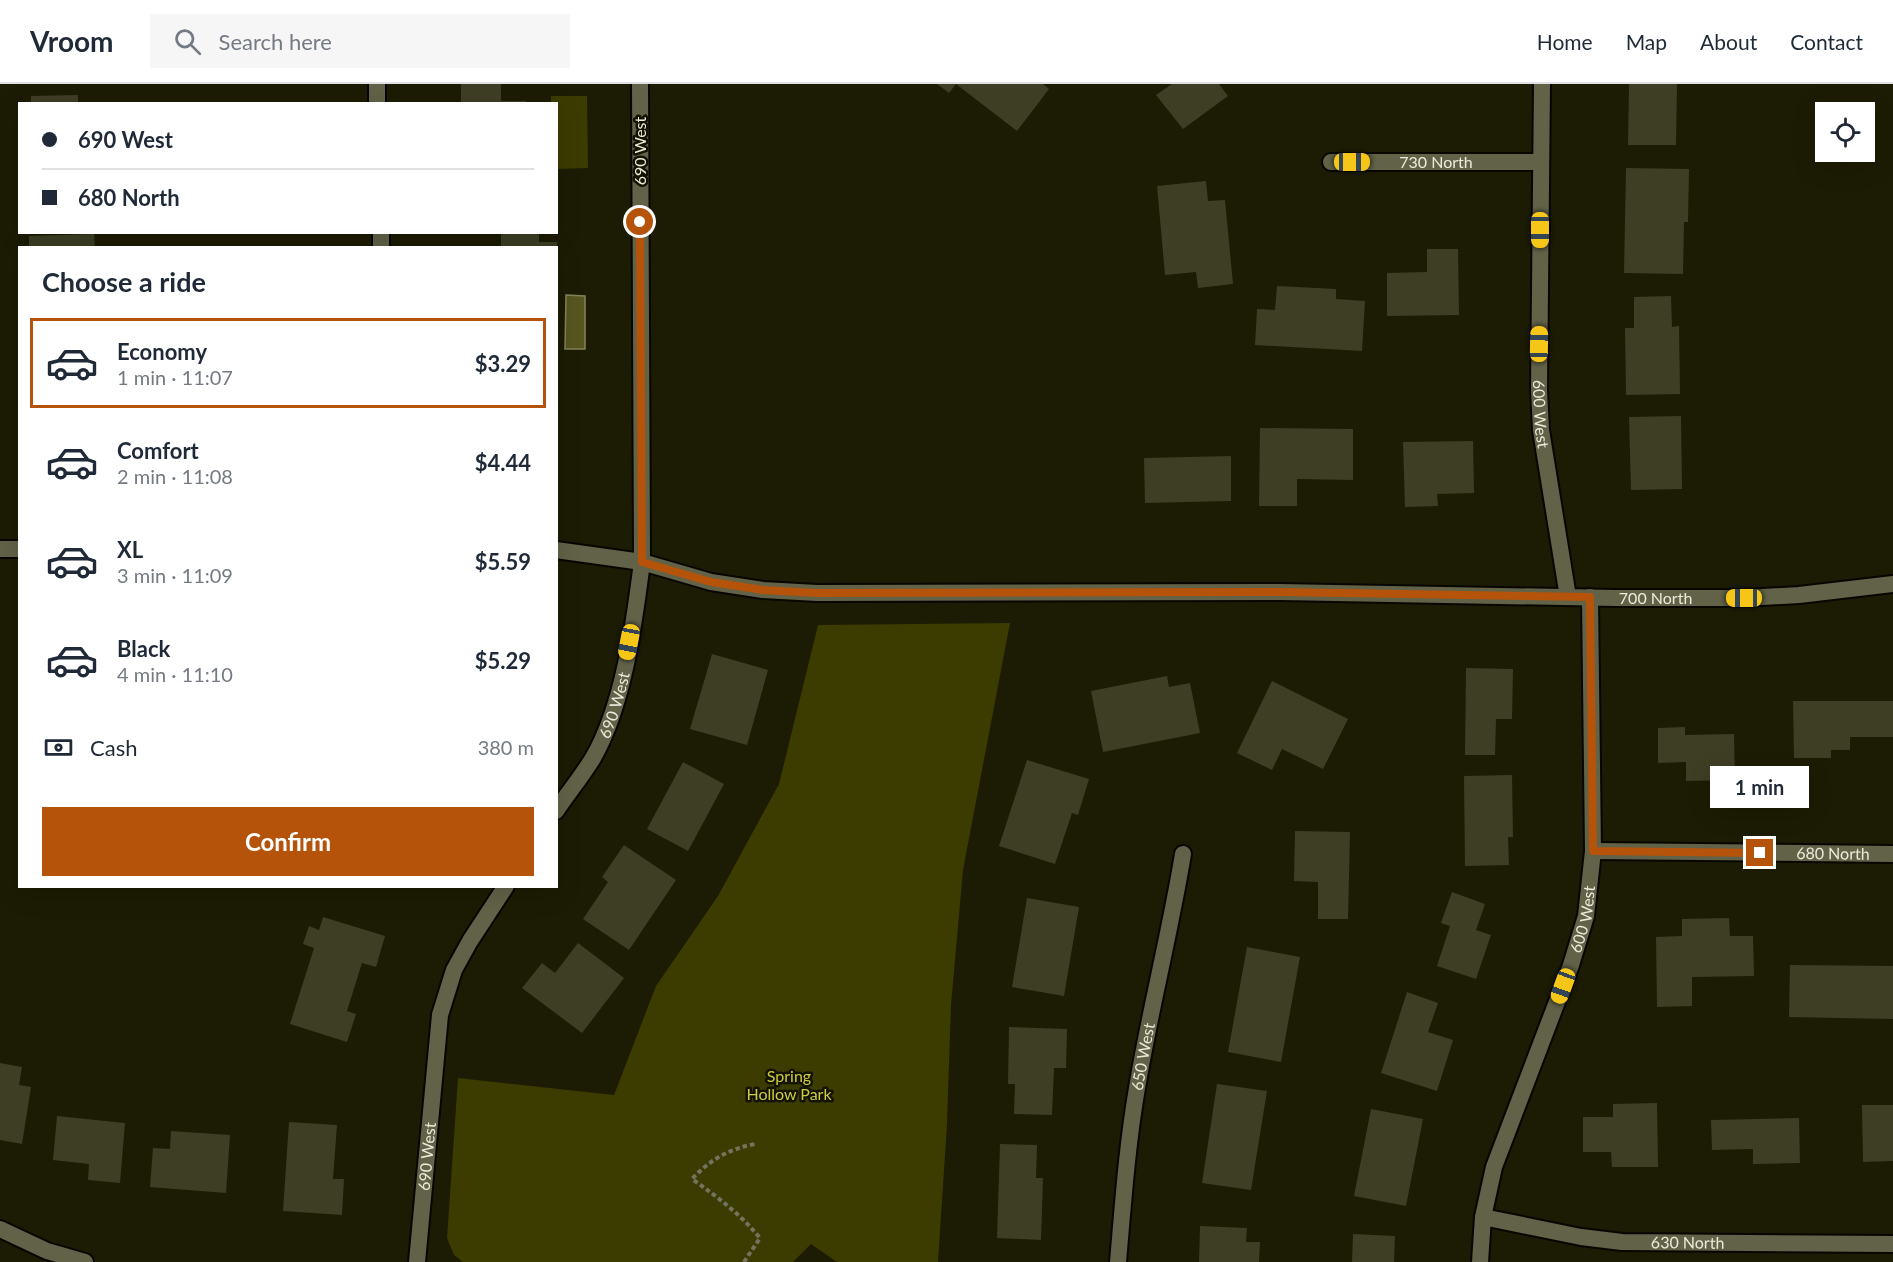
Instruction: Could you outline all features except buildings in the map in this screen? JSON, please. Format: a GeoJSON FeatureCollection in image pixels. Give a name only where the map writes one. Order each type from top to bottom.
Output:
{"type":"FeatureCollection","features":[{"type":"Feature","properties":{"kind":"street"},"geometry":{"type":"LineString","coordinates":[[377,84],[377,102]]}},
{"type":"Feature","properties":{"kind":"street","name":"690 West"},"geometry":{"type":"LineString","coordinates":[[558,808],[593,757],[611,719],[626,660],[642,562],[640,84]]}},
{"type":"Feature","properties":{"kind":"street","name":"600 West"},"geometry":{"type":"LineString","coordinates":[[1542,84],[1539,390],[1541,430],[1568,597]]}},
{"type":"Feature","properties":{"kind":"street","name":"730 North"},"geometry":{"type":"LineString","coordinates":[[1331,162],[1541,162]]}},
{"type":"Feature","properties":{"kind":"street"},"geometry":{"type":"LineString","coordinates":[[0,549],[18,549]]}},
{"type":"Feature","properties":{"kind":"street","name":"700 North"},"geometry":{"type":"LineString","coordinates":[[558,550],[642,562],[711,582],[763,590],[817,593],[1280,592],[1744,598],[1798,595],[1893,584]]}},
{"type":"Feature","properties":{"kind":"street","name":"600 West"},"geometry":{"type":"LineString","coordinates":[[1480,1262],[1483,1217],[1494,1167],[1571,965],[1586,916],[1593,851],[1590,597]]}},
{"type":"Feature","properties":{"kind":"street","name":"680 North"},"geometry":{"type":"LineString","coordinates":[[1593,851],[1893,854]]}},
{"type":"Feature","properties":{"kind":"street","name":"650 West"},"geometry":{"type":"LineString","coordinates":[[1118,1262],[1124,1185],[1136,1090],[1183,854]]}},
{"type":"Feature","properties":{"kind":"street","name":"690 West"},"geometry":{"type":"LineString","coordinates":[[417,1262],[440,1015],[454,970],[505,888]]}},
{"type":"Feature","properties":{"kind":"street","name":"630 North"},"geometry":{"type":"LineString","coordinates":[[1483,1217],[1581,1238],[1622,1242],[1893,1244]]}},
{"type":"Feature","properties":{"kind":"street"},"geometry":{"type":"LineString","coordinates":[[0,1229],[47,1251],[84,1262]]}},
{"type":"Feature","properties":{"kind":"path"},"geometry":{"type":"LineString","coordinates":[[744,1262],[760,1239],[736,1212],[692,1179],[712,1160],[738,1147],[755,1144]]}},
{"type":"Feature","properties":{"kind":"green space"},"geometry":{"type":"Polygon","coordinates":[[[551,96],[587,96],[588,168],[558,169],[558,102],[551,102],[551,96]]]}},
{"type":"Feature","properties":{"kind":"green space","name":"Spring Hollow Park"},"geometry":{"type":"Polygon","coordinates":[[[1010,623],[963,870],[951,1005],[947,1124],[938,1262],[837,1262],[811,1244],[793,1262],[463,1262],[454,1255],[447,1238],[458,1078],[614,1095],[656,986],[718,896],[779,784],[818,625],[1010,623]]]}},
{"type":"Feature","properties":{"kind":"shaded area"},"geometry":{"type":"Polygon","coordinates":[[[566,295],[585,296],[585,349],[565,349],[566,295]]]}},
{"type":"Feature","properties":{"kind":"route"},"geometry":{"type":"LineString","coordinates":[[640,222],[642,562],[711,582],[763,590],[817,593],[1280,592],[1590,597],[1593,851],[1760,853]]}}]}
